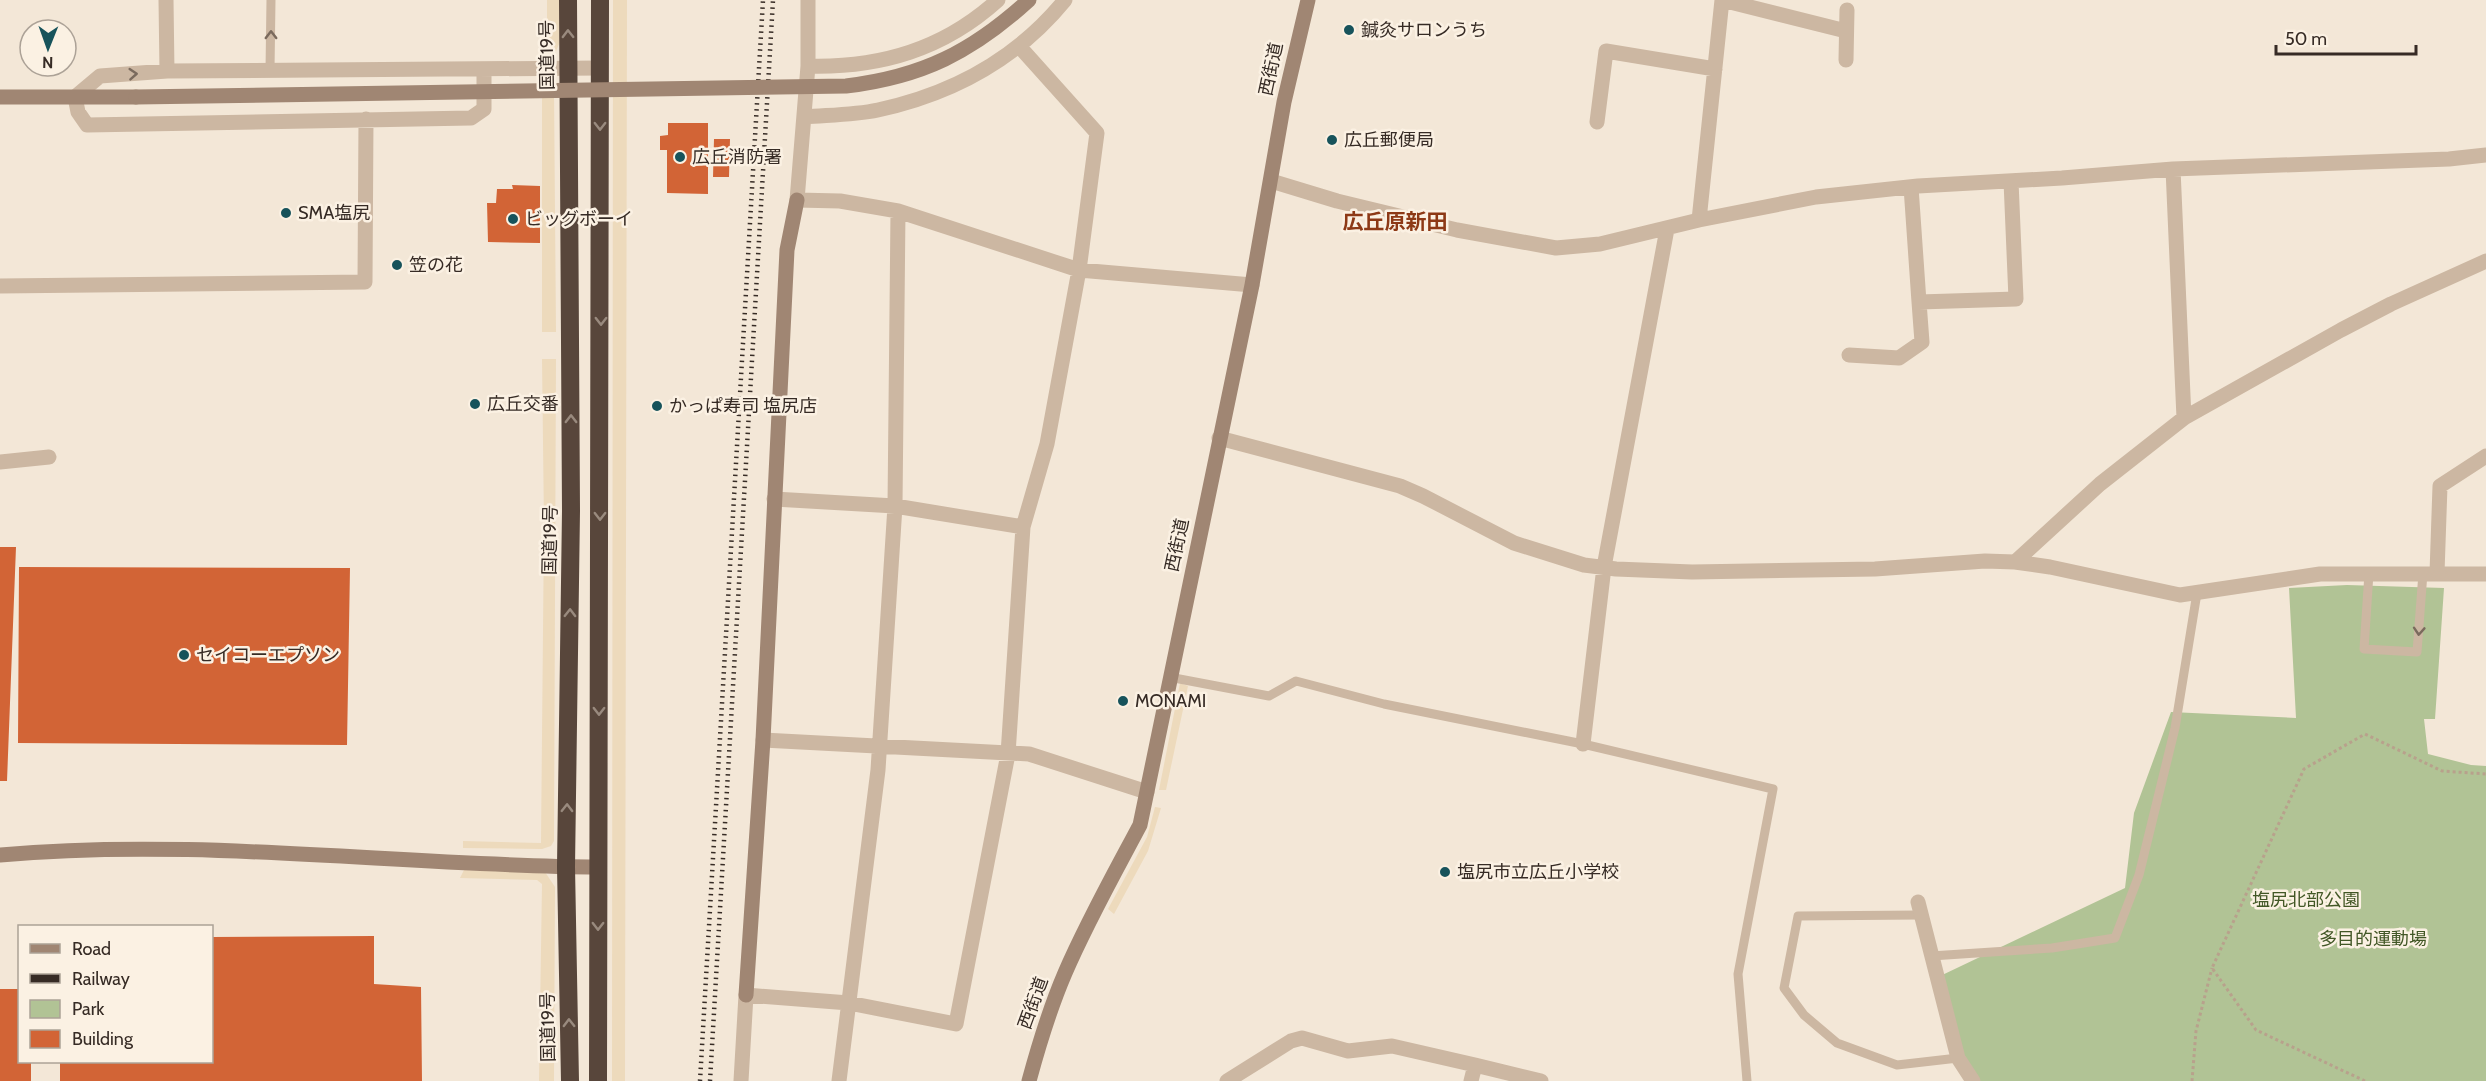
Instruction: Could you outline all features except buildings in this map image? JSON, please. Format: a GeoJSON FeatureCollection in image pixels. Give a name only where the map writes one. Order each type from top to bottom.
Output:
{"type":"FeatureCollection","features":[{"type":"Feature","properties":{"kind":"highway","name":"国道19号"},"geometry":{"type":"LineString","coordinates":[[568,0],[571,511],[566,867],[570,1081]]}},
{"type":"Feature","properties":{"kind":"highway"},"geometry":{"type":"LineString","coordinates":[[598,1081],[600,0]]}},
{"type":"Feature","properties":{"kind":"street"},"geometry":{"type":"LineString","coordinates":[[166,0],[167,71]]}},
{"type":"Feature","properties":{"kind":"street"},"geometry":{"type":"LineString","coordinates":[[741,1081],[763,740],[787,250],[797,200],[805,117],[808,0]]}},
{"type":"Feature","properties":{"kind":"street"},"geometry":{"type":"LineString","coordinates":[[808,66],[883,62],[928,46],[971,23],[981,5],[998,0]]}},
{"type":"Feature","properties":{"kind":"street"},"geometry":{"type":"LineString","coordinates":[[0,97],[75,98],[846,86],[878,82],[942,62],[981,40],[1029,0]]}},
{"type":"Feature","properties":{"kind":"street"},"geometry":{"type":"LineString","coordinates":[[805,117],[876,110],[953,87],[1019,46],[1065,0]]}},
{"type":"Feature","properties":{"kind":"street","name":"西街道"},"geometry":{"type":"LineString","coordinates":[[1029,1081],[1043,1030],[1065,974],[1097,905],[1140,825],[1252,285],[1284,102],[1308,0]]}},
{"type":"Feature","properties":{"kind":"street"},"geometry":{"type":"LineString","coordinates":[[1698,220],[1722,0],[1846,31]]}},
{"type":"Feature","properties":{"kind":"street"},"geometry":{"type":"LineString","coordinates":[[1846,60],[1847,10]]}},
{"type":"Feature","properties":{"kind":"street"},"geometry":{"type":"LineString","coordinates":[[746,995],[849,1004],[956,1024],[1008,754],[1023,527],[1047,444],[1079,270],[1097,133],[1019,46]]}},
{"type":"Feature","properties":{"kind":"street"},"geometry":{"type":"LineString","coordinates":[[1597,122],[1606,51],[1714,69]]}},
{"type":"Feature","properties":{"kind":"street"},"geometry":{"type":"LineString","coordinates":[[75,98],[100,76],[167,71],[600,68]]}},
{"type":"Feature","properties":{"kind":"street"},"geometry":{"type":"LineString","coordinates":[[75,98],[78,112],[87,125],[471,118],[484,109],[484,69]]}},
{"type":"Feature","properties":{"kind":"street"},"geometry":{"type":"LineString","coordinates":[[0,286],[365,282],[366,119]]}},
{"type":"Feature","properties":{"kind":"street"},"geometry":{"type":"LineString","coordinates":[[1271,181],[1337,201],[1425,222],[1556,248],[1600,244],[1698,220],[1816,197],[1911,187],[2173,169],[2449,159],[2486,155]]}},
{"type":"Feature","properties":{"kind":"street"},"geometry":{"type":"LineString","coordinates":[[2173,169],[2184,418]]}},
{"type":"Feature","properties":{"kind":"street"},"geometry":{"type":"LineString","coordinates":[[1919,302],[2016,298],[2011,181]]}},
{"type":"Feature","properties":{"kind":"street"},"geometry":{"type":"LineString","coordinates":[[1849,356],[1899,358],[1922,342],[1911,187]]}},
{"type":"Feature","properties":{"kind":"street"},"geometry":{"type":"LineString","coordinates":[[797,200],[840,201],[898,211],[1079,270],[1252,285]]}},
{"type":"Feature","properties":{"kind":"street"},"geometry":{"type":"LineString","coordinates":[[839,1081],[878,770],[894,506],[898,211]]}},
{"type":"Feature","properties":{"kind":"street"},"geometry":{"type":"LineString","coordinates":[[1583,744],[1604,567],[1667,229]]}},
{"type":"Feature","properties":{"kind":"street"},"geometry":{"type":"LineString","coordinates":[[2015,562],[2100,484],[2184,418],[2351,324],[2486,261]]}},
{"type":"Feature","properties":{"kind":"street"},"geometry":{"type":"LineString","coordinates":[[1220,438],[1400,486],[1514,543],[1584,565],[1692,572],[1875,569],[1985,561],[2015,562],[2050,567],[2180,595],[2320,574],[2486,574]]}},
{"type":"Feature","properties":{"kind":"street"},"geometry":{"type":"LineString","coordinates":[[2430,573],[2440,486],[2486,456]]}},
{"type":"Feature","properties":{"kind":"street"},"geometry":{"type":"LineString","coordinates":[[0,462],[49,458]]}},
{"type":"Feature","properties":{"kind":"street"},"geometry":{"type":"LineString","coordinates":[[774,499],[894,506],[1023,527]]}},
{"type":"Feature","properties":{"kind":"street"},"geometry":{"type":"LineString","coordinates":[[763,740],[1029,754],[1147,792]]}},
{"type":"Feature","properties":{"kind":"street"},"geometry":{"type":"LineString","coordinates":[[0,855],[83,849],[235,851],[598,867]]}},
{"type":"Feature","properties":{"kind":"street"},"geometry":{"type":"LineString","coordinates":[[1919,909],[1958,1058],[1973,1081]]}},
{"type":"Feature","properties":{"kind":"street"},"geometry":{"type":"LineString","coordinates":[[1227,1081],[1291,1041],[1302,1038],[1348,1051],[1392,1046],[1541,1081]]}},
{"type":"Feature","properties":{"kind":"street"},"geometry":{"type":"LineString","coordinates":[[1471,1081],[1475,1065]]}},
{"type":"Feature","properties":{"kind":"lane"},"geometry":{"type":"LineString","coordinates":[[270,70],[271,0]]}},
{"type":"Feature","properties":{"kind":"lane"},"geometry":{"type":"LineString","coordinates":[[2369,573],[2364,649],[2417,652],[2430,573]]}},
{"type":"Feature","properties":{"kind":"lane"},"geometry":{"type":"LineString","coordinates":[[1931,956],[2052,948],[2115,938],[2139,876],[2175,728],[2197,593]]}},
{"type":"Feature","properties":{"kind":"lane"},"geometry":{"type":"LineString","coordinates":[[1169,677],[1269,696],[1296,681],[1395,706],[1583,744],[1773,789],[1738,974],[1747,1081]]}},
{"type":"Feature","properties":{"kind":"lane"},"geometry":{"type":"LineString","coordinates":[[1919,909],[1798,916],[1784,988],[1804,1015],[1837,1043],[1897,1065],[1958,1058]]}},
{"type":"Feature","properties":{"kind":"path"},"geometry":{"type":"LineString","coordinates":[[2192,1081],[2196,1031],[2212,968],[2304,769],[2365,734],[2442,771],[2486,774]]}},
{"type":"Feature","properties":{"kind":"path"},"geometry":{"type":"LineString","coordinates":[[2212,968],[2256,1030],[2365,1081]]}},
{"type":"Feature","properties":{"kind":"green space","name":"塩尻北部公園"},"geometry":{"type":"Polygon","coordinates":[[[2347,585],[2444,588],[2435,719],[2424,719],[2428,754],[2471,765],[2486,766],[2486,1081],[1968,1081],[1938,977],[2125,888],[2134,813],[2171,712],[2296,718],[2289,588],[2347,585]]]}},
{"type":"Feature","properties":{"kind":"shaded area"},"geometry":{"type":"Polygon","coordinates":[[[547,0],[560,0],[560,42],[556,51],[545,57],[537,58],[547,46],[547,0]]]}},
{"type":"Feature","properties":{"kind":"shaded area"},"geometry":{"type":"Polygon","coordinates":[[[613,0],[627,0],[625,1081],[612,1081],[613,0]]]}},
{"type":"Feature","properties":{"kind":"shaded area"},"geometry":{"type":"Polygon","coordinates":[[[542,81],[554,89],[556,332],[542,332],[542,81]]]}},
{"type":"Feature","properties":{"kind":"shaded area"},"geometry":{"type":"Polygon","coordinates":[[[542,359],[556,359],[554,841],[551,846],[542,849],[463,848],[463,841],[541,843],[544,525],[542,359]]]}},
{"type":"Feature","properties":{"kind":"shaded area"},"geometry":{"type":"Polygon","coordinates":[[[1180,683],[1188,686],[1166,790],[1159,790],[1180,683]]]}},
{"type":"Feature","properties":{"kind":"shaded area"},"geometry":{"type":"Polygon","coordinates":[[[1155,807],[1161,808],[1148,851],[1114,914],[1108,909],[1147,837],[1155,807]]]}},
{"type":"Feature","properties":{"kind":"shaded area"},"geometry":{"type":"Polygon","coordinates":[[[464,870],[545,872],[555,887],[554,1081],[539,1081],[542,884],[537,880],[460,878],[464,870]]]}},
{"type":"Feature","properties":{"kind":"railway"},"geometry":{"type":"LineString","coordinates":[[700,1081],[763,0]]}},
{"type":"Feature","properties":{"kind":"railway"},"geometry":{"type":"LineString","coordinates":[[710,1081],[773,0]]}},
{"type":"Feature","properties":{"kind":"place","name":"鍼灸サロンうち"},"geometry":{"type":"Point","coordinates":[1349,30]}},
{"type":"Feature","properties":{"kind":"place","name":"広丘郵便局"},"geometry":{"type":"Point","coordinates":[1332,140]}},
{"type":"Feature","properties":{"kind":"place","name":"広丘消防署"},"geometry":{"type":"Point","coordinates":[680,157]}},
{"type":"Feature","properties":{"kind":"place","name":"SMA塩尻"},"geometry":{"type":"Point","coordinates":[286,213]}},
{"type":"Feature","properties":{"kind":"place","name":"ビッグボーイ"},"geometry":{"type":"Point","coordinates":[513,219]}},
{"type":"Feature","properties":{"kind":"place","name":"笠の花"},"geometry":{"type":"Point","coordinates":[397,265]}},
{"type":"Feature","properties":{"kind":"place","name":"広丘交番"},"geometry":{"type":"Point","coordinates":[475,404]}},
{"type":"Feature","properties":{"kind":"place","name":"かっぱ寿司 塩尻店"},"geometry":{"type":"Point","coordinates":[657,406]}},
{"type":"Feature","properties":{"kind":"place","name":"セイコーエプソン"},"geometry":{"type":"Point","coordinates":[184,655]}},
{"type":"Feature","properties":{"kind":"place","name":"MONAMI"},"geometry":{"type":"Point","coordinates":[1123,701]}},
{"type":"Feature","properties":{"kind":"place","name":"塩尻市立広丘小学校"},"geometry":{"type":"Point","coordinates":[1445,872]}},
{"type":"Feature","properties":{"kind":"district","name":"広丘原新田"},"geometry":{"type":"Point","coordinates":[1395,222]}},
{"type":"Feature","properties":{"kind":"park label","name":"多目的運動場"},"geometry":{"type":"Point","coordinates":[2373,939]}}]}
